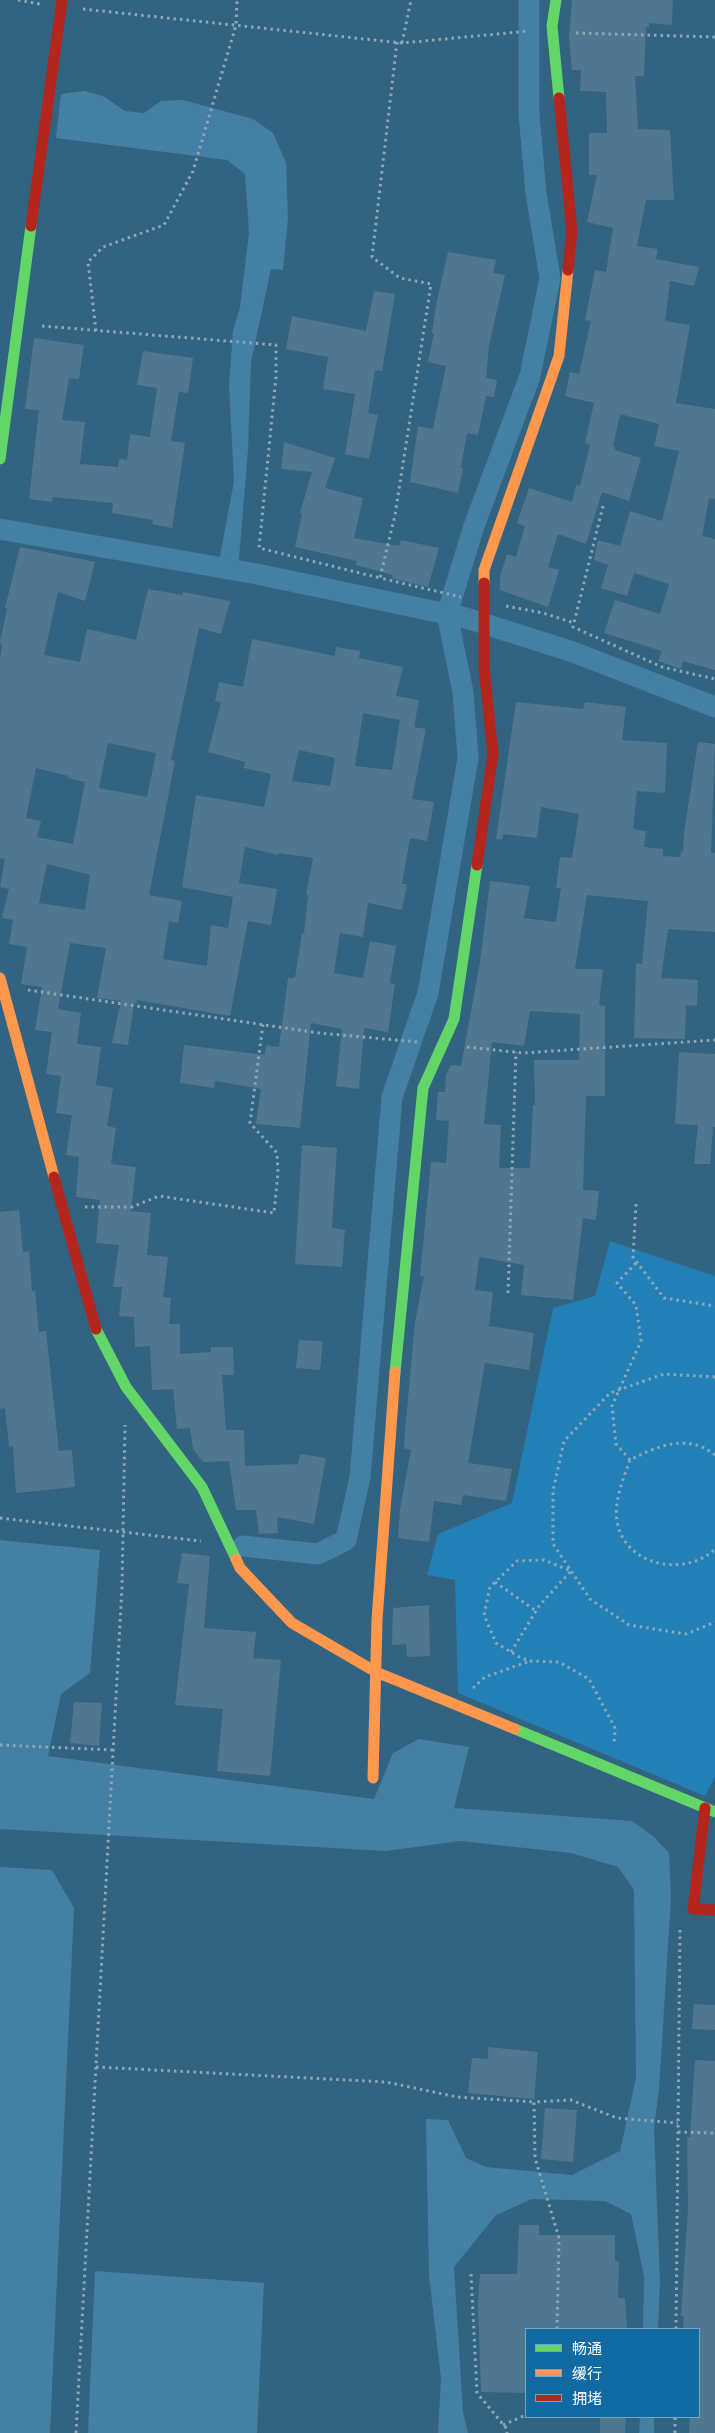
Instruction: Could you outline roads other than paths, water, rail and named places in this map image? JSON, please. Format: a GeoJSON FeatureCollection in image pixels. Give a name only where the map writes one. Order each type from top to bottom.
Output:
{"type":"FeatureCollection","features":[{"type":"Feature","properties":{"kind":"street"},"geometry":{"type":"LineString","coordinates":[[373,1778],[376,1672],[389,1430],[423,1088],[454,1019],[493,754],[484,667],[484,570],[559,356],[572,232],[552,32],[556,0]]}},
{"type":"Feature","properties":{"kind":"street"},"geometry":{"type":"LineString","coordinates":[[0,458],[62,4]]}},
{"type":"Feature","properties":{"kind":"street"},"geometry":{"type":"LineString","coordinates":[[1,982],[96,1331],[126,1387],[202,1487],[240,1568],[292,1622],[376,1672],[710,1810],[694,1909],[715,1910]]}},
{"type":"Feature","properties":{"kind":"waterway"},"geometry":{"type":"LineString","coordinates":[[243,1546],[318,1554],[346,1540],[360,1477],[392,1097],[428,993],[468,758],[463,692],[447,614],[474,526],[530,376],[550,278],[536,193],[529,114],[529,0]]}},
{"type":"Feature","properties":{"kind":"waterway"},"geometry":{"type":"LineString","coordinates":[[0,529],[257,574],[466,618],[573,652],[715,707]]}}]}
